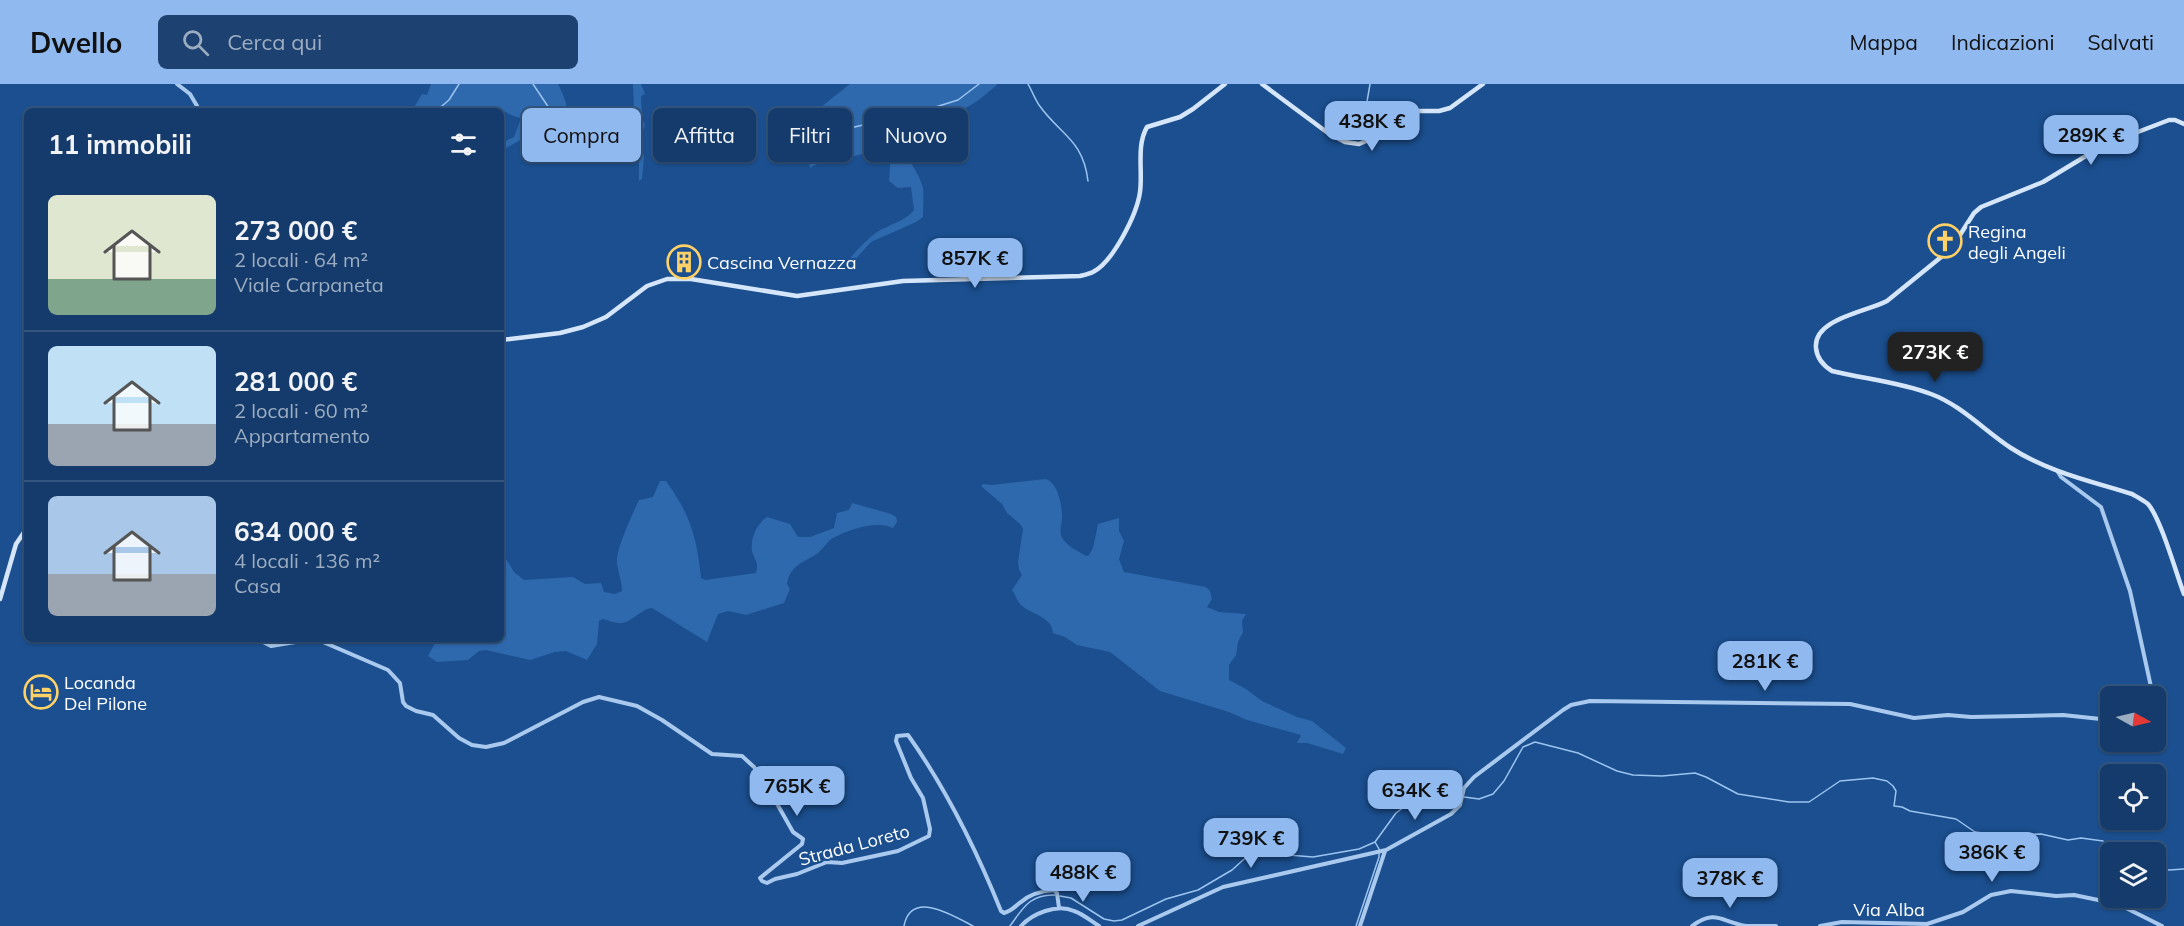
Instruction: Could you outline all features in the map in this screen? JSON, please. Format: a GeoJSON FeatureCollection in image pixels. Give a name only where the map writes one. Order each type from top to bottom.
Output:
{"type":"FeatureCollection","features":[{"type":"Feature","properties":{"kind":"main road"},"geometry":{"type":"LineString","coordinates":[[504,340],[560,333],[583,327],[606,317],[647,286],[667,279],[692,279],[797,297],[903,281],[1080,276],[1094,272],[1111,254],[1136,210],[1140,191],[1142,136],[1147,127],[1180,117],[1193,110],[1225,84]]}},
{"type":"Feature","properties":{"kind":"main road"},"geometry":{"type":"LineString","coordinates":[[1262,84],[1328,133],[1345,142],[1359,144],[1380,135],[1400,117],[1413,111],[1439,111],[1450,108],[1483,84]]}},
{"type":"Feature","properties":{"kind":"main road"},"geometry":{"type":"LineString","coordinates":[[2184,124],[2172,119],[2114,140],[2043,182],[1981,207],[1974,213],[1951,249],[1887,301],[1830,323],[1822,329],[1816,346],[1818,356],[1832,371],[1931,394],[1947,402],[2033,461],[2058,472],[2132,494],[2148,505],[2156,519],[2184,594]]}},
{"type":"Feature","properties":{"kind":"main road"},"geometry":{"type":"LineString","coordinates":[[0,599],[16,544],[24,532]]}},
{"type":"Feature","properties":{"kind":"street"},"geometry":{"type":"LineString","coordinates":[[177,84],[190,94],[198,108]]}},
{"type":"Feature","properties":{"kind":"street"},"geometry":{"type":"LineString","coordinates":[[2058,472],[2061,477],[2101,507],[2130,591],[2150,686]]}},
{"type":"Feature","properties":{"kind":"street","name":"Strada Loreto"},"geometry":{"type":"LineString","coordinates":[[263,642],[271,646],[296,642]]}},
{"type":"Feature","properties":{"kind":"street","name":"Strada Loreto"},"geometry":{"type":"LineString","coordinates":[[322,642],[388,670],[400,683],[403,702],[406,706],[433,715],[459,738],[472,745],[486,747],[504,743],[583,702],[599,697],[637,706],[712,754],[742,756],[763,778],[793,832],[803,838],[802,844],[760,878],[767,883],[827,862],[842,863],[898,851],[929,836],[930,829],[923,798],[911,778],[897,741],[897,736],[909,735],[936,775],[955,810],[981,861],[1001,911],[1010,912],[1034,894],[1054,890],[1057,893],[1059,908]]}},
{"type":"Feature","properties":{"kind":"street"},"geometry":{"type":"LineString","coordinates":[[1138,926],[1224,886],[1381,851],[1457,809],[1463,791],[1474,777],[1571,705],[1590,701],[1850,705],[1914,718],[1948,715],[1971,717],[2063,715],[2100,719]]}},
{"type":"Feature","properties":{"kind":"street"},"geometry":{"type":"LineString","coordinates":[[1360,926],[1381,851]]}},
{"type":"Feature","properties":{"kind":"street","name":"Via Alba"},"geometry":{"type":"LineString","coordinates":[[1820,926],[1842,922],[1927,924],[1948,918],[1990,895],[2011,891],[2074,895],[2103,901],[2122,906],[2162,926]]}},
{"type":"Feature","properties":{"kind":"street"},"geometry":{"type":"LineString","coordinates":[[1021,926],[1028,918],[1059,908],[1076,911],[1099,926]]}},
{"type":"Feature","properties":{"kind":"street"},"geometry":{"type":"LineString","coordinates":[[1692,926],[1710,916],[1721,917],[1746,926],[1776,926]]}},
{"type":"Feature","properties":{"kind":"shaded area"},"geometry":{"type":"Polygon","coordinates":[[[431,84],[558,84],[566,108],[522,108],[522,139],[504,149],[504,142],[514,137],[521,118],[504,111],[504,108],[414,108],[422,94],[427,95],[431,84]]]}},
{"type":"Feature","properties":{"kind":"shaded area"},"geometry":{"type":"Polygon","coordinates":[[[633,84],[641,84],[645,94],[641,96],[642,118],[645,125],[641,135],[641,108],[634,108],[633,84]]]}},
{"type":"Feature","properties":{"kind":"shaded area"},"geometry":{"type":"Polygon","coordinates":[[[850,84],[998,84],[965,108],[864,108],[864,153],[852,157],[852,108],[822,107],[850,84]]]}},
{"type":"Feature","properties":{"kind":"shaded area"},"geometry":{"type":"Polygon","coordinates":[[[641,142],[644,157],[642,179],[639,181],[641,142]]]}},
{"type":"Feature","properties":{"kind":"shaded area"},"geometry":{"type":"Polygon","coordinates":[[[808,162],[820,162],[810,168],[808,162]]]}},
{"type":"Feature","properties":{"kind":"shaded area"},"geometry":{"type":"Polygon","coordinates":[[[890,162],[911,162],[923,188],[923,217],[871,242],[851,264],[847,265],[846,263],[853,254],[873,235],[906,217],[914,210],[911,187],[898,188],[889,181],[890,162]]]}},
{"type":"Feature","properties":{"kind":"shaded area"},"geometry":{"type":"Polygon","coordinates":[[[1045,479],[1056,488],[1062,510],[1061,535],[1072,547],[1086,556],[1089,555],[1093,548],[1098,524],[1119,518],[1119,531],[1124,541],[1119,559],[1124,572],[1206,587],[1212,599],[1207,607],[1219,612],[1246,614],[1242,621],[1243,632],[1238,642],[1236,655],[1229,665],[1229,680],[1262,701],[1297,717],[1312,721],[1346,748],[1343,754],[1307,743],[1297,743],[1301,735],[1160,691],[1110,652],[1077,645],[1053,633],[1046,620],[1022,606],[1012,590],[1022,575],[1018,562],[1023,529],[1007,513],[1002,504],[981,486],[1045,479]]]}},
{"type":"Feature","properties":{"kind":"shaded area"},"geometry":{"type":"Polygon","coordinates":[[[660,481],[666,481],[687,515],[697,550],[701,578],[705,580],[756,573],[757,564],[752,551],[752,541],[757,527],[767,517],[790,524],[798,537],[810,537],[834,528],[837,513],[849,510],[852,503],[891,514],[896,517],[897,522],[893,528],[880,525],[864,526],[833,538],[818,553],[794,568],[787,584],[790,589],[784,603],[746,615],[728,611],[718,614],[707,642],[652,608],[623,623],[603,619],[599,621],[597,644],[587,660],[566,651],[530,660],[486,650],[479,651],[468,660],[437,662],[428,656],[434,642],[504,642],[504,556],[514,572],[524,580],[573,577],[585,584],[601,583],[604,592],[615,594],[622,591],[617,562],[620,545],[639,500],[653,497],[660,481]]]}},
{"type":"Feature","properties":{"kind":"waterway"},"geometry":{"type":"LineString","coordinates":[[440,108],[449,100],[459,84]]}},
{"type":"Feature","properties":{"kind":"waterway"},"geometry":{"type":"LineString","coordinates":[[533,84],[549,108]]}},
{"type":"Feature","properties":{"kind":"waterway"},"geometry":{"type":"LineString","coordinates":[[852,128],[958,100],[979,84]]}},
{"type":"Feature","properties":{"kind":"waterway"},"geometry":{"type":"LineString","coordinates":[[1028,84],[1039,105],[1076,146],[1088,181]]}},
{"type":"Feature","properties":{"kind":"waterway"},"geometry":{"type":"LineString","coordinates":[[1364,119],[1370,84]]}},
{"type":"Feature","properties":{"kind":"waterway"},"geometry":{"type":"LineString","coordinates":[[1464,797],[1479,799],[1493,794],[1504,781],[1523,747],[1535,742],[1578,753],[1617,771],[1633,775],[1662,776],[1695,773],[1738,794],[1789,802],[1809,802],[1840,781],[1873,778],[1887,781],[1893,786],[1896,791],[1894,806],[1956,819],[1975,832],[1998,835],[2041,834],[2068,840],[2081,838],[2104,842]]}},
{"type":"Feature","properties":{"kind":"waterway"},"geometry":{"type":"LineString","coordinates":[[1060,896],[1071,898],[1104,919],[1122,920],[1166,899],[1198,890],[1232,870],[1253,851],[1267,848],[1288,855],[1313,857],[1359,849],[1375,842],[1396,813],[1419,796],[1437,791],[1460,796]]}},
{"type":"Feature","properties":{"kind":"waterway"},"geometry":{"type":"LineString","coordinates":[[1356,926],[1379,857],[1379,849],[1375,842]]}},
{"type":"Feature","properties":{"kind":"waterway"},"geometry":{"type":"LineString","coordinates":[[2166,869],[2184,869]]}},
{"type":"Feature","properties":{"kind":"waterway"},"geometry":{"type":"LineString","coordinates":[[1010,926],[1028,903],[1039,897],[1055,895]]}},
{"type":"Feature","properties":{"kind":"waterway"},"geometry":{"type":"LineString","coordinates":[[904,926],[908,915],[915,909],[924,907],[945,912],[973,926]]}},
{"type":"Feature","properties":{"kind":"place","name":"Regina degli Angeli"},"geometry":{"type":"Point","coordinates":[1945,241]}},
{"type":"Feature","properties":{"kind":"place","name":"Cascina Vernazza"},"geometry":{"type":"Point","coordinates":[684,262]}},
{"type":"Feature","properties":{"kind":"place","name":"Locanda Del Pilone"},"geometry":{"type":"Point","coordinates":[41,692]}}]}
